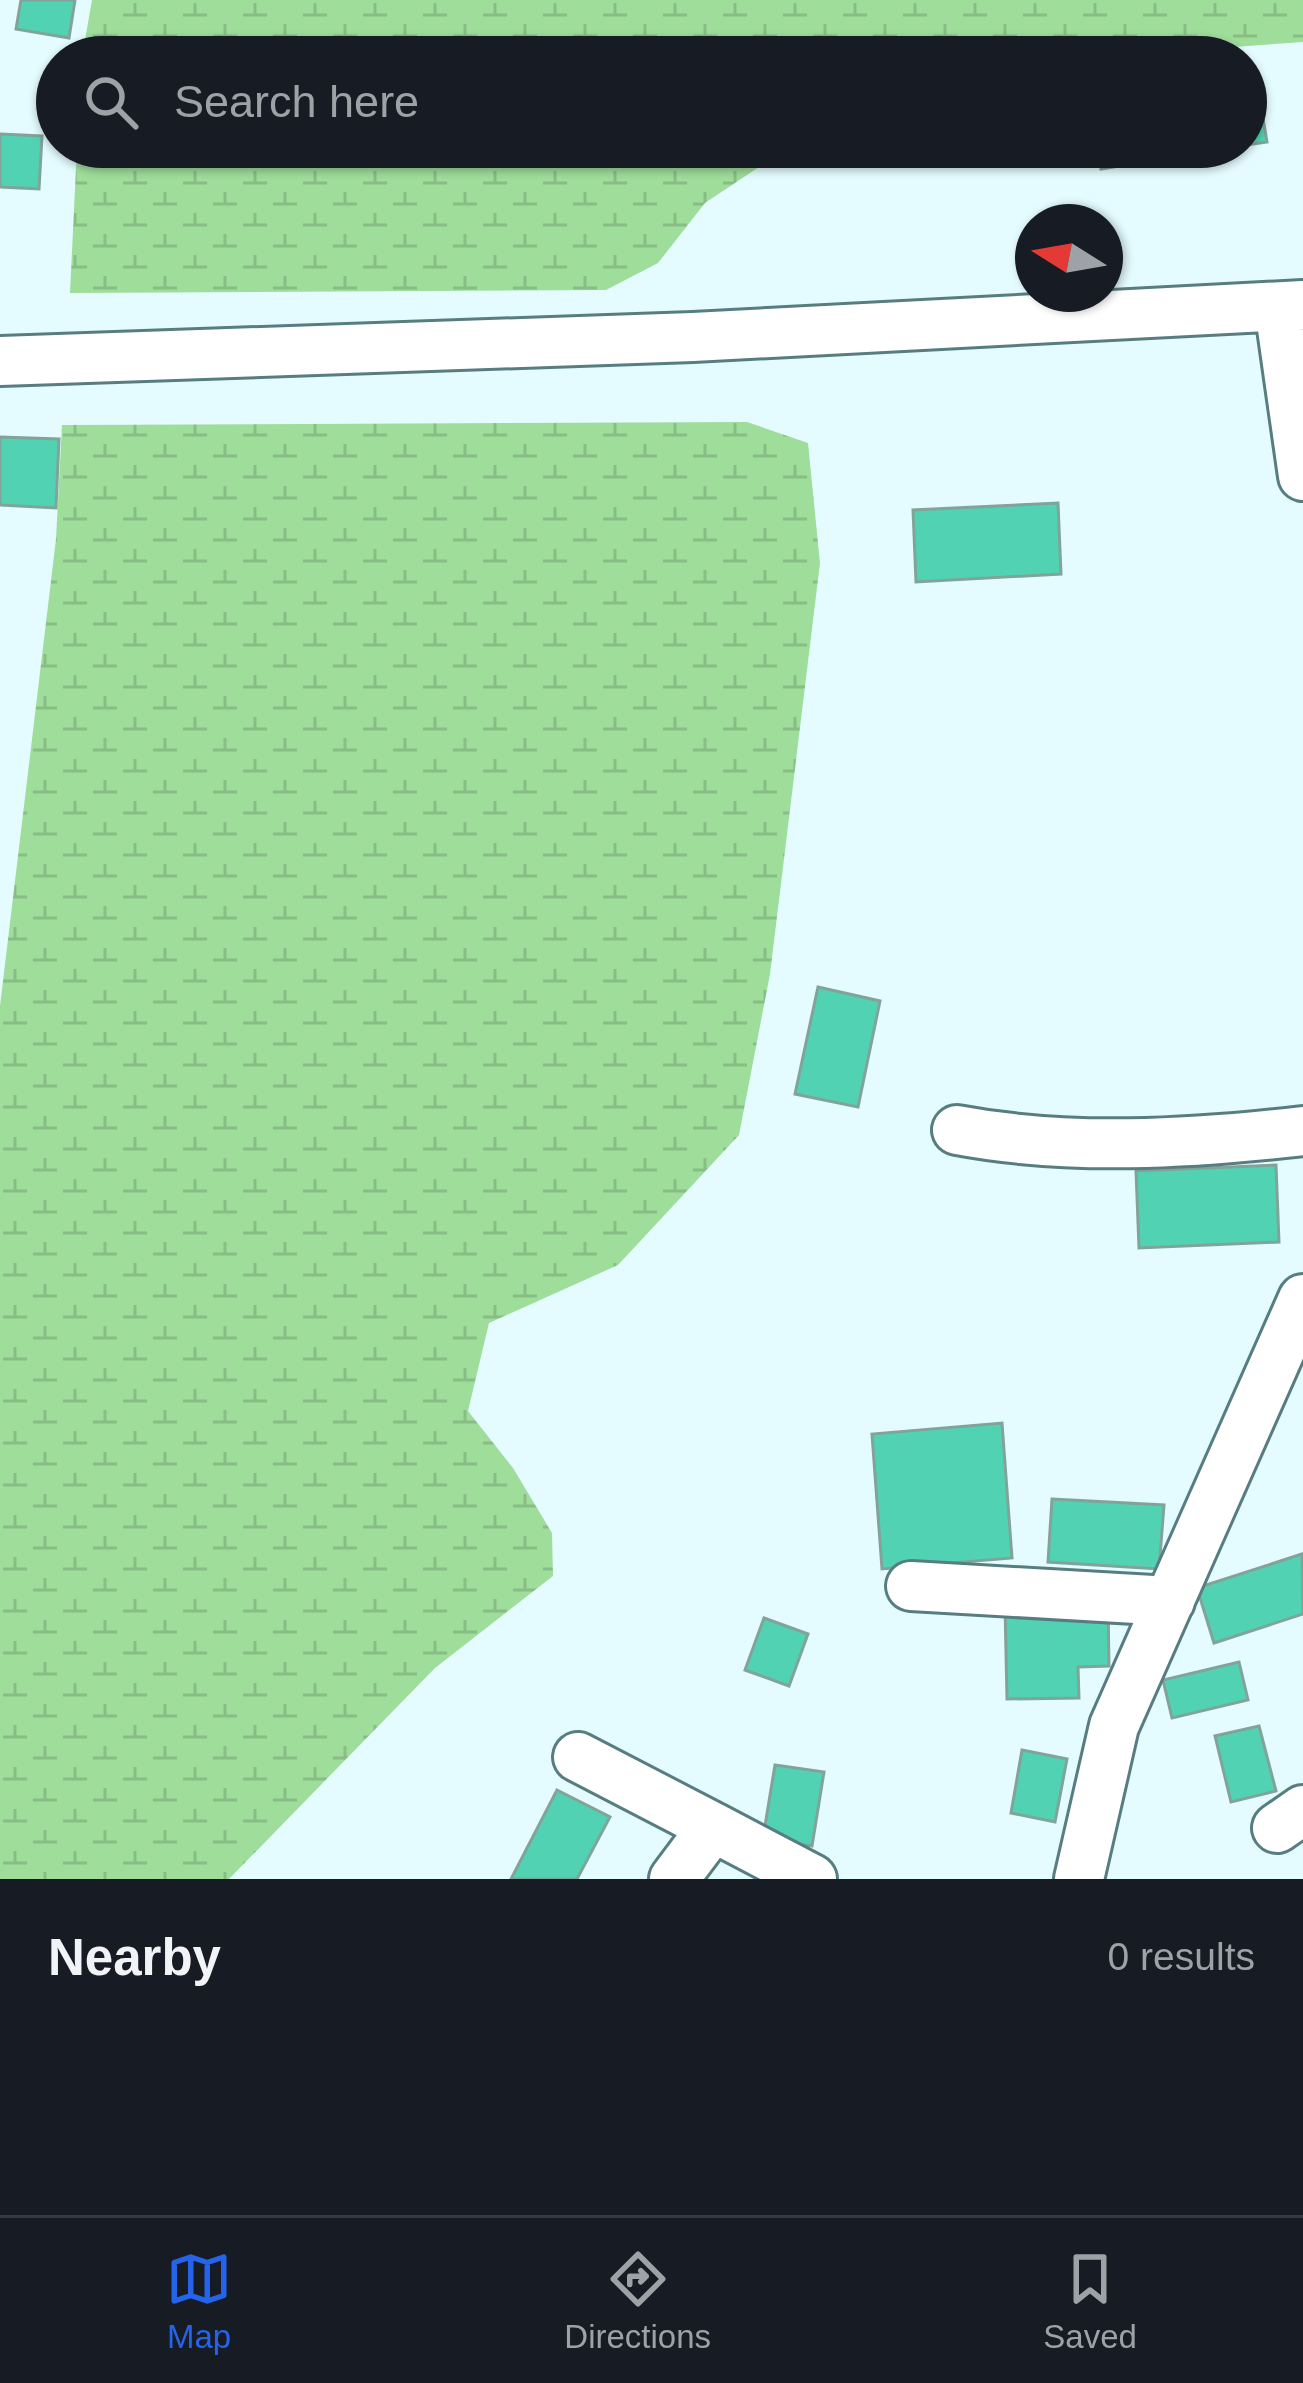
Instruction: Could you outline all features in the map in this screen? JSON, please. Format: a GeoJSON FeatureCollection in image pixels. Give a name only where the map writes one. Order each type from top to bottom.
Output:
{"type":"FeatureCollection","features":[{"type":"Feature","properties":{"kind":"street"},"geometry":{"type":"LineString","coordinates":[[0,362],[693,337],[1291,306],[1303,476]]}},
{"type":"Feature","properties":{"kind":"street"},"geometry":{"type":"LineString","coordinates":[[957,1130],[1008,1140],[1219,1140],[1303,1131]]}},
{"type":"Feature","properties":{"kind":"street"},"geometry":{"type":"LineString","coordinates":[[1078,1879],[1114,1726],[1303,1299]]}},
{"type":"Feature","properties":{"kind":"street"},"geometry":{"type":"LineString","coordinates":[[911,1586],[1170,1601]]}},
{"type":"Feature","properties":{"kind":"street"},"geometry":{"type":"LineString","coordinates":[[578,1756],[812,1879]]}},
{"type":"Feature","properties":{"kind":"street"},"geometry":{"type":"LineString","coordinates":[[674,1879],[713,1827]]}},
{"type":"Feature","properties":{"kind":"green space"},"geometry":{"type":"Polygon","coordinates":[[[92,0],[1303,0],[1303,42],[1267,45],[1267,36],[86,36],[92,0]]]}},
{"type":"Feature","properties":{"kind":"green space"},"geometry":{"type":"Polygon","coordinates":[[[76,168],[758,168],[705,203],[658,263],[606,290],[70,293],[76,168]]]}},
{"type":"Feature","properties":{"kind":"green space"},"geometry":{"type":"Polygon","coordinates":[[[747,422],[808,443],[820,563],[770,974],[739,1135],[618,1265],[489,1323],[468,1411],[513,1468],[552,1533],[553,1576],[435,1668],[229,1879],[0,1879],[0,1006],[56,539],[62,425],[747,422]]]}},
{"type":"Feature","properties":{"kind":"building"},"geometry":{"type":"Polygon","coordinates":[[[21,0],[75,0],[69,36],[16,29],[21,0]]]}},
{"type":"Feature","properties":{"kind":"building"},"geometry":{"type":"Polygon","coordinates":[[[0,134],[36,136],[39,189],[0,187],[0,134]]]}},
{"type":"Feature","properties":{"kind":"building"},"geometry":{"type":"Polygon","coordinates":[[[0,437],[59,439],[56,508],[0,505],[0,437]]]}},
{"type":"Feature","properties":{"kind":"building"},"geometry":{"type":"Polygon","coordinates":[[[1058,503],[1061,574],[916,582],[913,510],[1058,503]]]}},
{"type":"Feature","properties":{"kind":"building"},"geometry":{"type":"Polygon","coordinates":[[[818,987],[880,1001],[858,1107],[795,1094],[818,987]]]}},
{"type":"Feature","properties":{"kind":"building"},"geometry":{"type":"Polygon","coordinates":[[[1276,1165],[1279,1242],[1139,1248],[1136,1171],[1276,1165]]]}},
{"type":"Feature","properties":{"kind":"building"},"geometry":{"type":"Polygon","coordinates":[[[1002,1423],[1012,1558],[882,1569],[872,1434],[1002,1423]]]}},
{"type":"Feature","properties":{"kind":"building"},"geometry":{"type":"Polygon","coordinates":[[[1052,1499],[1164,1505],[1159,1569],[1048,1562],[1052,1499]]]}},
{"type":"Feature","properties":{"kind":"building"},"geometry":{"type":"Polygon","coordinates":[[[1302,1554],[1303,1614],[1214,1643],[1197,1588],[1302,1554]]]}},
{"type":"Feature","properties":{"kind":"building"},"geometry":{"type":"Polygon","coordinates":[[[1108,1603],[1109,1666],[1078,1667],[1079,1698],[1007,1699],[1005,1606],[1108,1603]]]}},
{"type":"Feature","properties":{"kind":"building"},"geometry":{"type":"Polygon","coordinates":[[[764,1618],[808,1634],[789,1686],[745,1670],[764,1618]]]}},
{"type":"Feature","properties":{"kind":"building"},"geometry":{"type":"Polygon","coordinates":[[[1239,1662],[1248,1700],[1172,1718],[1163,1680],[1239,1662]]]}},
{"type":"Feature","properties":{"kind":"building"},"geometry":{"type":"Polygon","coordinates":[[[1259,1726],[1276,1791],[1231,1802],[1215,1736],[1259,1726]]]}},
{"type":"Feature","properties":{"kind":"building"},"geometry":{"type":"Polygon","coordinates":[[[1022,1750],[1067,1759],[1055,1822],[1011,1813],[1022,1750]]]}},
{"type":"Feature","properties":{"kind":"building"},"geometry":{"type":"Polygon","coordinates":[[[775,1765],[824,1772],[812,1846],[763,1838],[775,1765]]]}},
{"type":"Feature","properties":{"kind":"building"},"geometry":{"type":"Polygon","coordinates":[[[557,1790],[610,1817],[577,1879],[511,1879],[557,1790]]]}}]}
